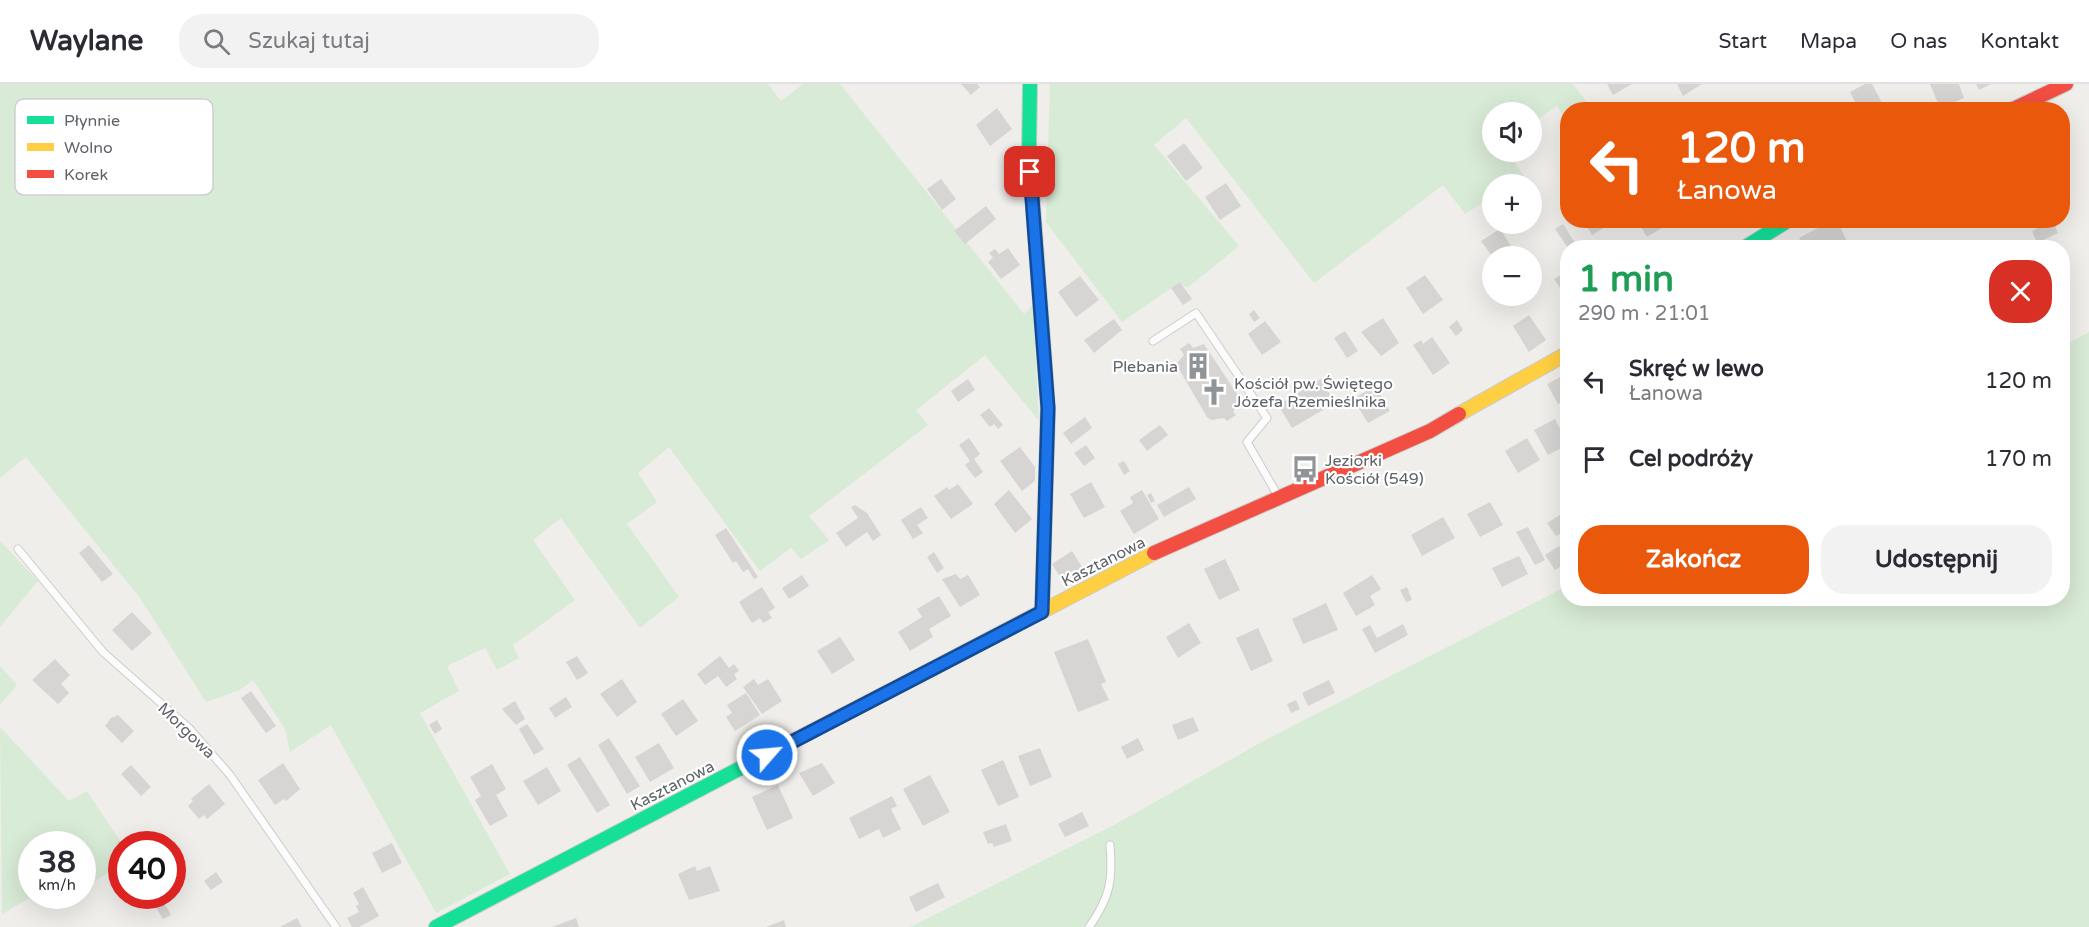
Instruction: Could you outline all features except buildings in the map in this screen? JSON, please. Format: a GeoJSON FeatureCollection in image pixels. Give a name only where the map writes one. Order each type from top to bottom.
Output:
{"type":"FeatureCollection","features":[{"type":"Feature","properties":{"kind":"street"},"geometry":{"type":"LineString","coordinates":[[1030,84],[1029,164],[1048,408],[1042,612]]}},
{"type":"Feature","properties":{"kind":"street"},"geometry":{"type":"LineString","coordinates":[[2028,102],[2066,84]]}},
{"type":"Feature","properties":{"kind":"street"},"geometry":{"type":"LineString","coordinates":[[1757,240],[1776,228]]}},
{"type":"Feature","properties":{"kind":"street","name":"Kasztanowa"},"geometry":{"type":"LineString","coordinates":[[436,927],[1176,542],[1430,431],[1560,358]]}},
{"type":"Feature","properties":{"kind":"lane"},"geometry":{"type":"LineString","coordinates":[[1154,341],[1196,313],[1267,418],[1247,442],[1280,498]]}},
{"type":"Feature","properties":{"kind":"lane","name":"Morgowa"},"geometry":{"type":"LineString","coordinates":[[18,549],[103,652],[189,728],[230,775],[336,927]]}},
{"type":"Feature","properties":{"kind":"lane"},"geometry":{"type":"LineString","coordinates":[[1089,927],[1099,913],[1113,877],[1110,845]]}},
{"type":"Feature","properties":{"kind":"green space"},"geometry":{"type":"Polygon","coordinates":[[[0,84],[768,84],[781,101],[803,84],[840,84],[1024,314],[1033,305],[1039,421],[985,355],[916,410],[928,425],[809,516],[829,540],[801,559],[791,548],[760,571],[669,447],[638,473],[657,502],[627,524],[679,597],[640,628],[561,518],[533,540],[575,600],[513,645],[519,658],[497,670],[485,648],[447,666],[459,691],[420,713],[510,874],[436,913],[331,725],[290,752],[285,729],[253,680],[240,690],[206,702],[140,598],[26,457],[0,478],[0,84]]]}},
{"type":"Feature","properties":{"kind":"green space"},"geometry":{"type":"Polygon","coordinates":[[[1050,84],[1573,84],[1587,102],[1560,102],[1560,111],[1557,106],[1542,116],[1542,102],[1482,102],[1482,162],[1515,162],[1522,174],[1482,174],[1482,203],[1465,214],[1443,185],[1314,283],[1186,118],[1154,145],[1239,246],[1187,288],[1180,282],[1122,322],[1046,222],[1050,84]]]}},
{"type":"Feature","properties":{"kind":"green space"},"geometry":{"type":"Polygon","coordinates":[[[2089,332],[2089,927],[910,927],[1114,825],[1269,738],[1560,590],[1560,606],[2070,606],[2070,342],[2089,332]]]}},
{"type":"Feature","properties":{"kind":"green space"},"geometry":{"type":"Polygon","coordinates":[[[0,541],[38,581],[0,627],[0,541]]]}},
{"type":"Feature","properties":{"kind":"green space"},"geometry":{"type":"Polygon","coordinates":[[[0,666],[17,685],[0,705],[0,666]]]}},
{"type":"Feature","properties":{"kind":"green space"},"geometry":{"type":"Polygon","coordinates":[[[0,727],[69,801],[87,791],[113,831],[108,831],[108,872],[96,881],[96,831],[18,831],[18,905],[2,914],[0,727]]]}},
{"type":"Feature","properties":{"kind":"traffic: fast"},"geometry":{"type":"LineString","coordinates":[[1030,84],[1029,153],[1048,408],[1042,612]]}},
{"type":"Feature","properties":{"kind":"traffic: fast"},"geometry":{"type":"LineString","coordinates":[[1757,240],[1776,228]]}},
{"type":"Feature","properties":{"kind":"traffic: fast"},"geometry":{"type":"LineString","coordinates":[[436,927],[756,760]]}},
{"type":"Feature","properties":{"kind":"traffic: slow"},"geometry":{"type":"LineString","coordinates":[[1459,414],[1560,357]]}},
{"type":"Feature","properties":{"kind":"traffic: slow"},"geometry":{"type":"LineString","coordinates":[[930,670],[1154,553]]}},
{"type":"Feature","properties":{"kind":"traffic: jam"},"geometry":{"type":"LineString","coordinates":[[2028,102],[2066,84]]}},
{"type":"Feature","properties":{"kind":"traffic: jam"},"geometry":{"type":"LineString","coordinates":[[1154,553],[1430,431],[1459,414]]}},
{"type":"Feature","properties":{"kind":"traffic: jam"},"geometry":{"type":"LineString","coordinates":[[756,760],[930,670]]}},
{"type":"Feature","properties":{"kind":"place","name":"Plebania"},"geometry":{"type":"Point","coordinates":[1198,366]}},
{"type":"Feature","properties":{"kind":"place","name":"Kościół pw. Świętego Józefa Rzemieślnika"},"geometry":{"type":"Point","coordinates":[1214,392]}},
{"type":"Feature","properties":{"kind":"place","name":"Jeziorki Kościół (549)"},"geometry":{"type":"Point","coordinates":[1305,469]}},
{"type":"Feature","properties":{"kind":"route"},"geometry":{"type":"LineString","coordinates":[[767,755],[1042,612],[1048,408],[1046,358],[1030,172]]}}]}
